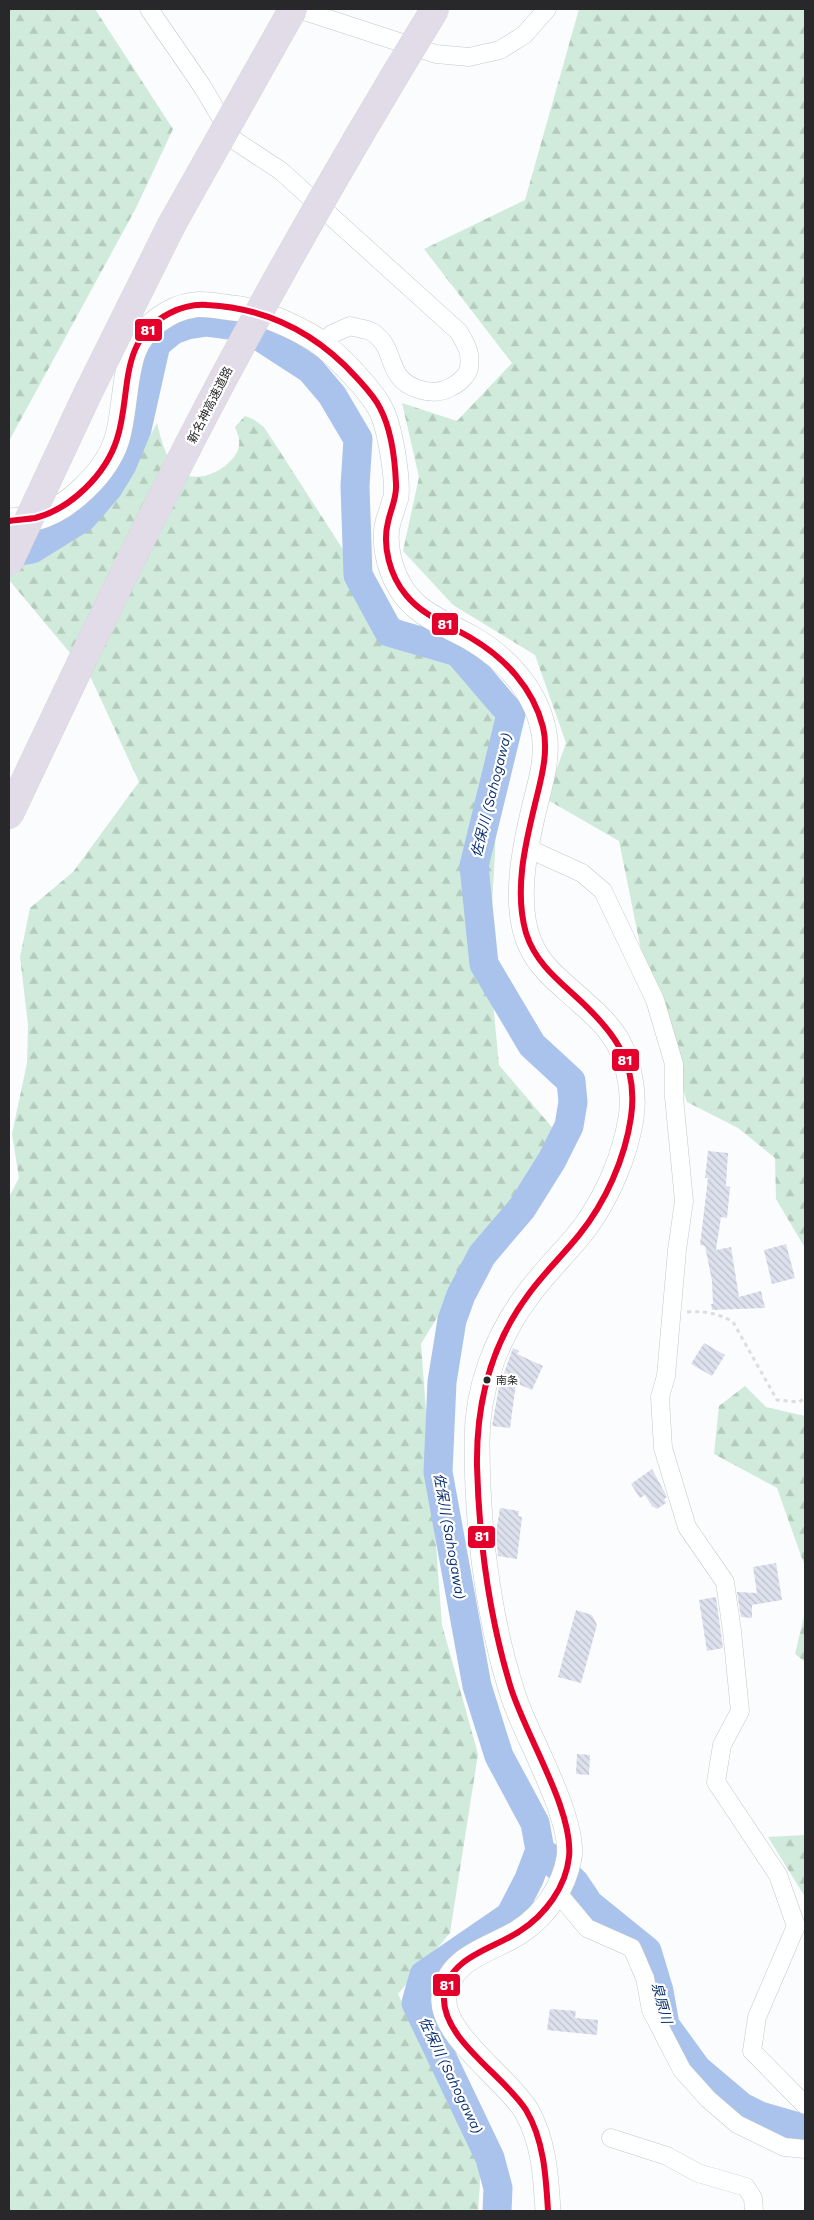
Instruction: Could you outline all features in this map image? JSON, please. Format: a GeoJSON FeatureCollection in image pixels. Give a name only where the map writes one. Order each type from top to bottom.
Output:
{"type":"FeatureCollection","features":[{"type":"Feature","properties":{"kind":"highway"},"geometry":{"type":"LineString","coordinates":[[9,562],[87,395],[172,224],[293,9]]}},
{"type":"Feature","properties":{"kind":"highway","name":"新名神高速道路"},"geometry":{"type":"LineString","coordinates":[[9,815],[132,556],[223,379],[343,160],[435,9]]}},
{"type":"Feature","properties":{"kind":"main road"},"geometry":{"type":"LineString","coordinates":[[9,520],[40,517],[66,502],[91,483],[116,442],[135,346],[160,317],[194,305],[243,309],[284,324],[322,344],[359,381],[380,408],[391,442],[396,498],[385,532],[390,560],[400,587],[421,612],[476,640],[504,661],[525,685],[538,714],[545,742],[541,782],[525,847],[522,908],[529,943],[548,972],[590,1009],[617,1041],[629,1074],[633,1113],[622,1154],[611,1182],[586,1225],[526,1297],[501,1339],[485,1379],[478,1412],[477,1442],[480,1504],[489,1591],[501,1654],[516,1705],[568,1831],[561,1880],[543,1913],[518,1933],[474,1955],[456,1969],[448,1981],[442,2005],[456,2032],[503,2081],[527,2112],[540,2142],[545,2169],[548,2211]]}},
{"type":"Feature","properties":{"kind":"street"},"geometry":{"type":"LineString","coordinates":[[149,9],[202,86],[234,140],[281,171],[459,332],[470,352],[468,371],[456,385],[442,392],[426,392],[405,385],[395,372],[387,349],[372,332],[350,326],[332,334],[322,344]]}},
{"type":"Feature","properties":{"kind":"street"},"geometry":{"type":"LineString","coordinates":[[298,9],[436,54],[469,57],[500,50],[524,35],[547,9]]}},
{"type":"Feature","properties":{"kind":"street"},"geometry":{"type":"LineString","coordinates":[[525,847],[582,872],[603,891],[655,1000],[674,1064],[674,1097],[684,1201],[671,1312],[666,1376],[660,1397],[663,1448],[687,1527],[725,1582],[740,1711],[722,1745],[716,1782],[778,1875],[796,1926],[757,2017],[752,2051],[805,2105]]}},
{"type":"Feature","properties":{"kind":"street"},"geometry":{"type":"LineString","coordinates":[[561,1880],[587,1928],[632,1948],[645,1978],[651,2010],[665,2040],[682,2070],[708,2100],[745,2128],[784,2147],[805,2149]]}},
{"type":"Feature","properties":{"kind":"street"},"geometry":{"type":"LineString","coordinates":[[611,2138],[667,2156],[698,2173],[746,2187],[753,2198],[754,2211]]}},
{"type":"Feature","properties":{"kind":"path"},"geometry":{"type":"LineString","coordinates":[[671,1312],[703,1311],[720,1315],[733,1322],[777,1400],[799,1402],[805,1398]]}},
{"type":"Feature","properties":{"kind":"green space"},"geometry":{"type":"Polygon","coordinates":[[[9,9],[95,9],[173,129],[136,208],[9,441],[9,9]]]}},
{"type":"Feature","properties":{"kind":"green space"},"geometry":{"type":"Polygon","coordinates":[[[579,9],[805,9],[805,1248],[776,1199],[775,1158],[738,1128],[687,1102],[644,965],[619,841],[546,799],[566,743],[535,655],[453,605],[403,551],[419,477],[402,403],[457,421],[512,363],[424,249],[525,200],[579,9]]]}},
{"type":"Feature","properties":{"kind":"green space"},"geometry":{"type":"Polygon","coordinates":[[[245,416],[264,427],[344,551],[394,615],[457,662],[498,723],[495,852],[489,961],[499,1065],[556,1132],[493,1226],[421,1344],[442,1625],[478,1754],[450,1933],[398,1994],[481,2169],[478,2211],[9,2211],[9,1197],[19,1178],[12,1134],[27,1063],[28,1025],[20,957],[30,908],[73,872],[139,782],[91,678],[9,580],[9,557],[43,556],[83,532],[113,503],[157,423],[160,436],[171,462],[180,472],[187,476],[195,477],[204,476],[220,469],[234,457],[239,444],[235,427],[245,416]]]}},
{"type":"Feature","properties":{"kind":"green space"},"geometry":{"type":"Polygon","coordinates":[[[745,1386],[766,1407],[805,1416],[805,1567],[777,1488],[714,1454],[719,1406],[745,1386]]]}},
{"type":"Feature","properties":{"kind":"green space"},"geometry":{"type":"Polygon","coordinates":[[[805,1612],[805,1662],[795,1654],[805,1612]]]}},
{"type":"Feature","properties":{"kind":"green space"},"geometry":{"type":"Polygon","coordinates":[[[805,1835],[805,1897],[768,1837],[805,1835]]]}},
{"type":"Feature","properties":{"kind":"building"},"geometry":{"type":"Polygon","coordinates":[[[708,1151],[728,1153],[726,1186],[730,1187],[727,1218],[721,1217],[716,1250],[731,1247],[739,1297],[761,1291],[765,1308],[712,1310],[712,1281],[705,1246],[700,1245],[708,1178],[705,1178],[708,1151]]]}},
{"type":"Feature","properties":{"kind":"building"},"geometry":{"type":"Polygon","coordinates":[[[786,1244],[795,1278],[772,1284],[764,1250],[786,1244]]]}},
{"type":"Feature","properties":{"kind":"building"},"geometry":{"type":"Polygon","coordinates":[[[704,1343],[725,1355],[712,1376],[691,1364],[704,1343]]]}},
{"type":"Feature","properties":{"kind":"building"},"geometry":{"type":"Polygon","coordinates":[[[513,1348],[519,1351],[517,1354],[543,1366],[532,1390],[516,1383],[510,1428],[492,1426],[499,1387],[513,1348]]]}},
{"type":"Feature","properties":{"kind":"building"},"geometry":{"type":"Polygon","coordinates":[[[652,1469],[667,1497],[664,1499],[666,1503],[657,1509],[652,1506],[645,1495],[640,1498],[631,1484],[652,1469]]]}},
{"type":"Feature","properties":{"kind":"building"},"geometry":{"type":"Polygon","coordinates":[[[500,1508],[519,1511],[518,1516],[522,1517],[517,1559],[498,1556],[496,1533],[500,1508]]]}},
{"type":"Feature","properties":{"kind":"building"},"geometry":{"type":"Polygon","coordinates":[[[776,1563],[782,1600],[752,1605],[752,1618],[741,1617],[737,1592],[757,1593],[753,1567],[776,1563]]]}},
{"type":"Feature","properties":{"kind":"building"},"geometry":{"type":"Polygon","coordinates":[[[716,1597],[723,1648],[707,1651],[699,1600],[716,1597]]]}},
{"type":"Feature","properties":{"kind":"building"},"geometry":{"type":"Polygon","coordinates":[[[576,1610],[592,1615],[597,1625],[581,1683],[558,1677],[576,1610]]]}},
{"type":"Feature","properties":{"kind":"building"},"geometry":{"type":"Polygon","coordinates":[[[577,1754],[590,1755],[589,1775],[576,1774],[577,1754]]]}},
{"type":"Feature","properties":{"kind":"building"},"geometry":{"type":"Polygon","coordinates":[[[550,2009],[576,2011],[575,2018],[598,2020],[597,2035],[547,2030],[550,2009]]]}},
{"type":"Feature","properties":{"kind":"waterway","name":"佐保川 (Sahogawa)"},"geometry":{"type":"LineString","coordinates":[[9,553],[32,549],[82,518],[108,488],[122,465],[137,429],[156,344],[173,330],[187,325],[207,322],[245,327],[310,369],[332,395],[358,439],[355,486],[358,575],[389,632],[458,652],[511,714],[474,866],[484,964],[532,1045],[571,1081],[573,1102],[569,1126],[552,1160],[522,1208],[482,1255],[461,1295],[452,1320],[442,1382],[438,1472],[477,1686],[499,1756],[535,1823],[540,1850],[529,1879],[510,1916],[424,1975],[416,2003],[490,2158],[498,2188],[497,2211]]}},
{"type":"Feature","properties":{"kind":"waterway","name":"泉原川"},"geometry":{"type":"LineString","coordinates":[[547,1856],[575,1883],[589,1904],[647,1951],[659,1991],[665,2025],[697,2069],[742,2107],[760,2116],[805,2129]]}},
{"type":"Feature","properties":{"kind":"transit line","name":"81"},"geometry":{"type":"LineString","coordinates":[[9,521],[35,518],[61,507],[85,488],[105,465],[117,439],[129,369],[134,353],[141,338],[153,324],[170,313],[188,306],[197,305],[229,307],[270,317],[307,336],[341,361],[375,399],[387,425],[395,465],[396,494],[386,531],[386,541],[392,570],[400,587],[420,609],[471,638],[506,665],[525,687],[543,727],[545,737],[544,766],[522,868],[521,901],[526,933],[539,959],[558,981],[600,1020],[620,1048],[631,1079],[631,1117],[619,1164],[597,1209],[579,1235],[528,1295],[504,1334],[488,1376],[479,1420],[477,1443],[480,1522],[486,1577],[496,1632],[510,1685],[547,1771],[564,1817],[568,1838],[569,1857],[567,1868],[559,1889],[538,1917],[520,1931],[463,1963],[453,1972],[447,1983],[444,1996],[446,2012],[463,2042],[516,2097],[532,2122],[543,2159],[548,2211]]}},
{"type":"Feature","properties":{"kind":"place","name":"南条"},"geometry":{"type":"Point","coordinates":[487,1380]}}]}
